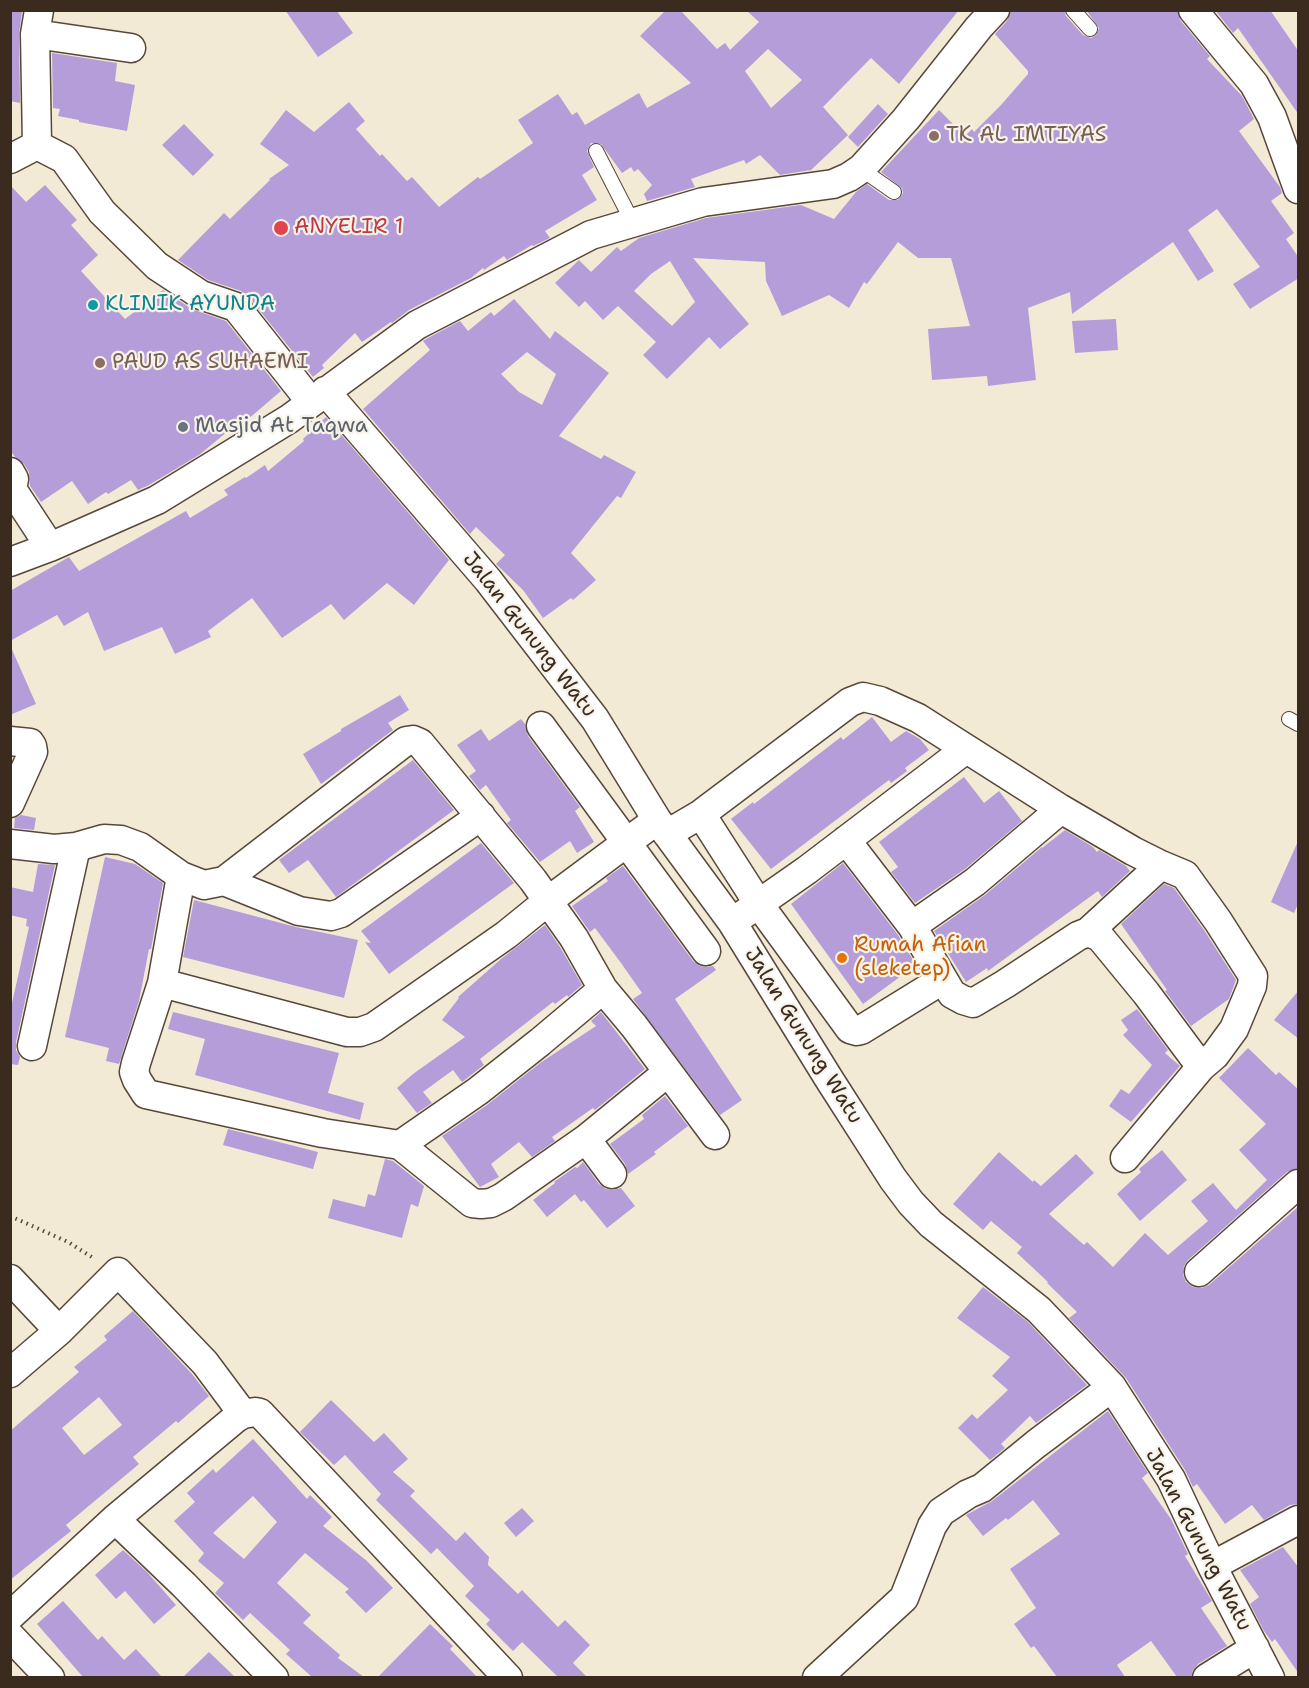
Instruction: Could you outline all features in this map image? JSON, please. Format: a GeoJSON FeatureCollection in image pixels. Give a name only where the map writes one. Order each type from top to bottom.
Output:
{"type":"FeatureCollection","features":[{"type":"Feature","properties":{"kind":"street"},"geometry":{"type":"LineString","coordinates":[[10,562],[157,500],[289,418],[425,320],[581,240],[703,202],[833,184],[849,177],[861,169],[906,119],[995,10]]}},
{"type":"Feature","properties":{"kind":"street"},"geometry":{"type":"LineString","coordinates":[[1193,10],[1254,84],[1272,117],[1299,189]]}},
{"type":"Feature","properties":{"kind":"street"},"geometry":{"type":"LineString","coordinates":[[10,159],[37,145],[37,22],[131,48]]}},
{"type":"Feature","properties":{"kind":"street","name":"Jalan Gunung Watu"},"geometry":{"type":"LineString","coordinates":[[37,145],[64,159],[102,212],[157,266],[201,295],[236,307],[488,580],[595,719],[662,827],[732,922],[835,1089],[911,1203],[931,1224],[1039,1310],[1112,1388],[1171,1479],[1212,1566],[1270,1677]]}},
{"type":"Feature","properties":{"kind":"street"},"geometry":{"type":"LineString","coordinates":[[10,472],[14,479],[12,489],[50,547]]}},
{"type":"Feature","properties":{"kind":"street"},"geometry":{"type":"LineString","coordinates":[[162,984],[347,1032],[360,1032],[374,1027],[506,935],[627,843],[662,827],[701,814],[850,702],[863,697],[880,701],[918,718],[1061,809],[1133,851],[1161,865],[1180,871],[1218,921],[1253,976],[1252,986],[1234,1029],[1215,1055],[1201,1067],[1125,1158]]}},
{"type":"Feature","properties":{"kind":"street"},"geometry":{"type":"LineString","coordinates":[[541,726],[706,951]]}},
{"type":"Feature","properties":{"kind":"street"},"geometry":{"type":"LineString","coordinates":[[10,844],[54,849],[76,847],[104,839],[121,840],[140,847],[181,876],[204,885],[224,881],[406,741],[413,740],[420,743],[548,901],[574,938],[603,989],[715,1135]]}},
{"type":"Feature","properties":{"kind":"street"},"geometry":{"type":"LineString","coordinates":[[10,741],[30,743],[33,752],[10,803]]}},
{"type":"Feature","properties":{"kind":"street"},"geometry":{"type":"LineString","coordinates":[[732,922],[846,840],[966,749]]}},
{"type":"Feature","properties":{"kind":"street"},"geometry":{"type":"LineString","coordinates":[[912,926],[975,882],[1061,809]]}},
{"type":"Feature","properties":{"kind":"street"},"geometry":{"type":"LineString","coordinates":[[701,814],[758,903],[849,1029],[861,1030],[942,980]]}},
{"type":"Feature","properties":{"kind":"street"},"geometry":{"type":"LineString","coordinates":[[224,881],[299,911],[331,916],[341,913],[481,816]]}},
{"type":"Feature","properties":{"kind":"street"},"geometry":{"type":"LineString","coordinates":[[846,840],[912,926],[952,994],[973,1003],[1078,936],[1088,932],[1161,865]]}},
{"type":"Feature","properties":{"kind":"street"},"geometry":{"type":"LineString","coordinates":[[32,1046],[76,847]]}},
{"type":"Feature","properties":{"kind":"street"},"geometry":{"type":"LineString","coordinates":[[181,876],[162,984],[134,1072],[140,1087],[146,1094],[323,1133],[400,1145],[472,1203],[481,1204],[491,1203],[503,1197],[586,1139],[668,1072]]}},
{"type":"Feature","properties":{"kind":"street"},"geometry":{"type":"LineString","coordinates":[[1088,932],[1100,938],[1146,993],[1201,1067]]}},
{"type":"Feature","properties":{"kind":"street"},"geometry":{"type":"LineString","coordinates":[[400,1145],[478,1091],[603,989]]}},
{"type":"Feature","properties":{"kind":"street"},"geometry":{"type":"LineString","coordinates":[[586,1139],[612,1174]]}},
{"type":"Feature","properties":{"kind":"street"},"geometry":{"type":"LineString","coordinates":[[1199,1272],[1299,1184]]}},
{"type":"Feature","properties":{"kind":"street"},"geometry":{"type":"LineString","coordinates":[[10,1373],[59,1331],[118,1272],[205,1363],[243,1414]]}},
{"type":"Feature","properties":{"kind":"street"},"geometry":{"type":"LineString","coordinates":[[10,1279],[59,1331]]}},
{"type":"Feature","properties":{"kind":"street"},"geometry":{"type":"LineString","coordinates":[[817,1677],[904,1598],[932,1526],[941,1512],[968,1494],[982,1488],[1036,1444],[1112,1388]]}},
{"type":"Feature","properties":{"kind":"street"},"geometry":{"type":"LineString","coordinates":[[10,1616],[115,1519],[236,1418],[243,1414],[260,1413],[508,1677]]}},
{"type":"Feature","properties":{"kind":"street"},"geometry":{"type":"LineString","coordinates":[[115,1519],[184,1585],[274,1677]]}},
{"type":"Feature","properties":{"kind":"street"},"geometry":{"type":"LineString","coordinates":[[1212,1566],[1299,1520]]}},
{"type":"Feature","properties":{"kind":"street"},"geometry":{"type":"LineString","coordinates":[[10,1636],[50,1677]]}},
{"type":"Feature","properties":{"kind":"street"},"geometry":{"type":"LineString","coordinates":[[1207,1677],[1255,1648]]}},
{"type":"Feature","properties":{"kind":"lane"},"geometry":{"type":"LineString","coordinates":[[1073,10],[1090,29]]}},
{"type":"Feature","properties":{"kind":"lane"},"geometry":{"type":"LineString","coordinates":[[596,150],[633,222]]}},
{"type":"Feature","properties":{"kind":"lane"},"geometry":{"type":"LineString","coordinates":[[861,169],[894,192]]}},
{"type":"Feature","properties":{"kind":"path"},"geometry":{"type":"LineString","coordinates":[[10,1216],[68,1242],[118,1272]]}},
{"type":"Feature","properties":{"kind":"building"},"geometry":{"type":"Polygon","coordinates":[[[10,10],[22,11],[19,34],[20,103],[10,101],[10,10]]]}},
{"type":"Feature","properties":{"kind":"building"},"geometry":{"type":"Polygon","coordinates":[[[285,10],[336,10],[353,33],[318,57],[285,10]]]}},
{"type":"Feature","properties":{"kind":"building"},"geometry":{"type":"Polygon","coordinates":[[[666,10],[680,10],[717,49],[725,43],[730,50],[759,22],[746,10],[959,10],[899,84],[871,58],[823,107],[848,135],[811,170],[780,175],[760,155],[746,164],[744,160],[691,179],[695,187],[647,201],[644,194],[652,185],[638,169],[634,172],[631,167],[622,173],[601,144],[591,143],[587,151],[594,167],[582,175],[597,200],[545,231],[550,238],[532,245],[507,260],[504,256],[471,278],[409,310],[362,342],[355,333],[313,377],[248,296],[241,291],[208,280],[178,260],[224,213],[230,219],[269,179],[289,165],[260,144],[286,110],[314,132],[349,102],[365,121],[356,129],[407,181],[412,177],[439,207],[478,177],[480,179],[533,143],[518,120],[558,94],[572,115],[577,112],[585,125],[639,93],[647,108],[691,83],[640,36],[666,10]],[[768,49],[745,71],[771,108],[802,80],[768,49]]]}},
{"type":"Feature","properties":{"kind":"building"},"geometry":{"type":"Polygon","coordinates":[[[1011,10],[1064,10],[1066,16],[1083,35],[1091,38],[1096,35],[1099,28],[1086,10],[1177,10],[1180,20],[1210,56],[1207,59],[1242,96],[1254,119],[1239,131],[1280,187],[1282,193],[1271,201],[1294,233],[1286,239],[1299,258],[1299,278],[1250,309],[1233,284],[1260,267],[1217,209],[1188,230],[1214,271],[1198,281],[1173,242],[1072,314],[1070,292],[1028,308],[1036,380],[988,386],[987,376],[932,380],[928,329],[970,326],[951,258],[918,258],[898,242],[867,284],[864,282],[849,308],[829,295],[782,316],[766,281],[765,262],[693,258],[749,324],[720,349],[709,337],[667,379],[643,355],[656,342],[618,306],[603,320],[585,301],[579,307],[555,283],[579,260],[591,272],[617,247],[621,251],[639,238],[706,218],[801,205],[834,219],[856,192],[867,184],[889,200],[898,200],[903,193],[902,188],[881,172],[939,110],[965,136],[972,129],[974,132],[1028,74],[1028,71],[995,34],[1007,21],[1011,10]],[[670,261],[651,274],[634,291],[672,326],[695,302],[670,261]]]}},
{"type":"Feature","properties":{"kind":"building"},"geometry":{"type":"Polygon","coordinates":[[[1215,10],[1270,10],[1299,52],[1299,115],[1238,28],[1233,33],[1215,10]]]}},
{"type":"Feature","properties":{"kind":"building"},"geometry":{"type":"Polygon","coordinates":[[[52,53],[117,63],[115,81],[135,85],[127,131],[58,116],[60,109],[53,108],[52,53]]]}},
{"type":"Feature","properties":{"kind":"building"},"geometry":{"type":"Polygon","coordinates":[[[878,104],[888,114],[858,147],[848,137],[878,104]]]}},
{"type":"Feature","properties":{"kind":"building"},"geometry":{"type":"Polygon","coordinates":[[[184,124],[214,155],[193,176],[162,145],[184,124]]]}},
{"type":"Feature","properties":{"kind":"building"},"geometry":{"type":"Polygon","coordinates":[[[10,185],[26,202],[45,185],[77,220],[71,225],[98,255],[81,271],[125,319],[163,290],[192,309],[226,321],[281,391],[247,420],[245,417],[199,455],[149,485],[138,490],[131,480],[88,504],[72,481],[41,502],[30,486],[29,472],[10,450],[10,185]]]}},
{"type":"Feature","properties":{"kind":"building"},"geometry":{"type":"Polygon","coordinates":[[[514,299],[550,339],[555,331],[609,373],[559,436],[601,459],[604,455],[636,472],[621,498],[617,496],[571,553],[596,580],[573,600],[571,598],[543,618],[523,590],[496,564],[505,555],[476,527],[470,534],[363,409],[430,350],[423,341],[460,321],[468,331],[491,312],[494,316],[514,299]],[[527,352],[501,374],[519,392],[542,405],[556,374],[527,352]]]}},
{"type":"Feature","properties":{"kind":"building"},"geometry":{"type":"Polygon","coordinates":[[[1116,319],[1118,350],[1075,353],[1072,321],[1116,319]]]}},
{"type":"Feature","properties":{"kind":"building"},"geometry":{"type":"Polygon","coordinates":[[[326,417],[449,560],[414,605],[387,583],[344,620],[331,604],[282,638],[252,598],[208,631],[211,637],[175,654],[162,627],[104,651],[88,612],[64,626],[57,615],[10,641],[10,591],[69,557],[79,571],[186,511],[190,518],[228,495],[224,490],[245,477],[265,465],[268,471],[304,441],[303,439],[326,417]]]}},
{"type":"Feature","properties":{"kind":"building"},"geometry":{"type":"Polygon","coordinates":[[[10,645],[36,704],[10,715],[10,645]]]}},
{"type":"Feature","properties":{"kind":"building"},"geometry":{"type":"Polygon","coordinates":[[[400,695],[409,710],[388,723],[393,730],[321,784],[303,754],[400,695]]]}},
{"type":"Feature","properties":{"kind":"building"},"geometry":{"type":"Polygon","coordinates":[[[872,717],[891,742],[906,731],[920,739],[929,750],[905,768],[907,771],[891,783],[889,780],[771,869],[731,819],[841,737],[843,740],[872,717]]]}},
{"type":"Feature","properties":{"kind":"building"},"geometry":{"type":"Polygon","coordinates":[[[521,719],[528,736],[580,807],[575,811],[594,842],[577,853],[570,841],[540,862],[507,823],[511,820],[486,785],[480,790],[469,776],[476,771],[457,745],[481,729],[489,741],[521,719]]]}},
{"type":"Feature","properties":{"kind":"building"},"geometry":{"type":"Polygon","coordinates":[[[413,760],[454,810],[336,897],[308,860],[289,873],[279,860],[413,760]]]}},
{"type":"Feature","properties":{"kind":"building"},"geometry":{"type":"Polygon","coordinates":[[[964,777],[984,803],[999,791],[1022,821],[965,869],[915,903],[891,872],[898,867],[879,842],[964,777]]]}},
{"type":"Feature","properties":{"kind":"building"},"geometry":{"type":"Polygon","coordinates":[[[21,815],[36,818],[34,830],[14,828],[15,818],[21,815]]]}},
{"type":"Feature","properties":{"kind":"building"},"geometry":{"type":"Polygon","coordinates":[[[1065,830],[1093,847],[1097,852],[1099,850],[1126,866],[1130,871],[1102,897],[1098,891],[988,971],[987,968],[966,982],[934,931],[985,895],[1065,830]]]}},
{"type":"Feature","properties":{"kind":"building"},"geometry":{"type":"Polygon","coordinates":[[[1299,839],[1299,902],[1294,913],[1271,902],[1299,839]]]}},
{"type":"Feature","properties":{"kind":"building"},"geometry":{"type":"Polygon","coordinates":[[[481,843],[514,883],[389,974],[365,942],[371,943],[361,931],[481,843]]]}},
{"type":"Feature","properties":{"kind":"building"},"geometry":{"type":"Polygon","coordinates":[[[105,857],[135,864],[163,883],[139,1001],[119,1064],[106,1061],[109,1048],[65,1037],[105,857]]]}},
{"type":"Feature","properties":{"kind":"building"},"geometry":{"type":"Polygon","coordinates":[[[843,863],[898,935],[916,965],[863,1004],[791,904],[843,863]]]}},
{"type":"Feature","properties":{"kind":"building"},"geometry":{"type":"Polygon","coordinates":[[[38,864],[55,865],[16,1042],[16,1050],[20,1057],[18,1065],[10,1064],[10,1012],[29,927],[26,926],[27,919],[10,915],[10,887],[33,892],[38,864]]]}},
{"type":"Feature","properties":{"kind":"building"},"geometry":{"type":"Polygon","coordinates":[[[623,866],[693,961],[700,966],[713,966],[716,970],[675,999],[742,1100],[720,1115],[633,999],[642,993],[621,963],[595,928],[590,932],[572,906],[608,881],[606,878],[623,866]]]}},
{"type":"Feature","properties":{"kind":"building"},"geometry":{"type":"Polygon","coordinates":[[[1164,884],[1174,888],[1236,980],[1229,999],[1191,1026],[1121,924],[1164,884]]]}},
{"type":"Feature","properties":{"kind":"building"},"geometry":{"type":"Polygon","coordinates":[[[194,900],[296,927],[358,940],[344,998],[183,957],[194,900]]]}},
{"type":"Feature","properties":{"kind":"building"},"geometry":{"type":"Polygon","coordinates":[[[545,925],[582,985],[568,997],[567,995],[555,1004],[553,1002],[480,1059],[484,1065],[462,1082],[453,1070],[423,1092],[432,1103],[417,1113],[397,1088],[465,1037],[442,1020],[458,997],[501,959],[545,925]]]}},
{"type":"Feature","properties":{"kind":"building"},"geometry":{"type":"Polygon","coordinates":[[[1299,990],[1299,1039],[1274,1020],[1299,990]]]}},
{"type":"Feature","properties":{"kind":"building"},"geometry":{"type":"Polygon","coordinates":[[[1137,1009],[1168,1050],[1165,1053],[1180,1066],[1131,1122],[1109,1106],[1121,1089],[1129,1094],[1152,1065],[1123,1035],[1128,1030],[1121,1020],[1137,1009]]]}},
{"type":"Feature","properties":{"kind":"building"},"geometry":{"type":"Polygon","coordinates":[[[173,1012],[339,1053],[328,1093],[364,1103],[360,1120],[195,1075],[205,1039],[168,1029],[173,1012]]]}},
{"type":"Feature","properties":{"kind":"building"},"geometry":{"type":"Polygon","coordinates":[[[601,1012],[645,1069],[595,1110],[593,1108],[552,1137],[555,1141],[532,1157],[519,1142],[491,1164],[499,1177],[480,1187],[442,1136],[487,1105],[540,1063],[596,1026],[591,1021],[601,1012]]]}},
{"type":"Feature","properties":{"kind":"building"},"geometry":{"type":"Polygon","coordinates":[[[1248,1048],[1276,1075],[1279,1072],[1299,1090],[1299,1168],[1287,1172],[1188,1260],[1184,1266],[1183,1275],[1186,1282],[1193,1287],[1202,1288],[1209,1285],[1299,1206],[1299,1504],[1290,1505],[1264,1520],[1252,1505],[1225,1524],[1197,1484],[1193,1487],[1185,1470],[1126,1378],[1069,1318],[1077,1312],[1017,1253],[1022,1247],[991,1221],[983,1230],[953,1204],[999,1152],[1033,1182],[1034,1180],[1041,1186],[1076,1154],[1094,1173],[1049,1214],[1084,1245],[1087,1242],[1113,1267],[1145,1233],[1168,1255],[1208,1221],[1191,1201],[1213,1183],[1236,1210],[1267,1180],[1239,1150],[1266,1124],[1219,1078],[1248,1048]]]}},
{"type":"Feature","properties":{"kind":"building"},"geometry":{"type":"Polygon","coordinates":[[[665,1096],[688,1126],[654,1152],[656,1154],[628,1174],[625,1164],[610,1144],[644,1119],[642,1115],[665,1096]]]}},
{"type":"Feature","properties":{"kind":"building"},"geometry":{"type":"Polygon","coordinates":[[[228,1129],[318,1152],[313,1169],[223,1145],[228,1129]]]}},
{"type":"Feature","properties":{"kind":"building"},"geometry":{"type":"Polygon","coordinates":[[[1162,1150],[1187,1180],[1140,1221],[1117,1194],[1141,1172],[1139,1169],[1162,1150]]]}},
{"type":"Feature","properties":{"kind":"building"},"geometry":{"type":"Polygon","coordinates":[[[385,1159],[393,1161],[424,1186],[418,1207],[411,1204],[402,1238],[328,1218],[333,1199],[365,1207],[368,1194],[375,1196],[385,1159]]]}},
{"type":"Feature","properties":{"kind":"building"},"geometry":{"type":"Polygon","coordinates":[[[583,1162],[599,1184],[606,1189],[621,1188],[635,1206],[607,1228],[584,1200],[581,1202],[575,1194],[547,1217],[533,1200],[583,1162]]]}},
{"type":"Feature","properties":{"kind":"building"},"geometry":{"type":"Polygon","coordinates":[[[983,1287],[1028,1322],[1087,1385],[1036,1423],[1030,1416],[1001,1444],[1005,1448],[990,1460],[958,1428],[972,1414],[977,1419],[1008,1390],[992,1376],[1010,1357],[957,1318],[983,1287]]]}},
{"type":"Feature","properties":{"kind":"building"},"geometry":{"type":"Polygon","coordinates":[[[133,1311],[192,1374],[209,1396],[133,1457],[139,1464],[66,1525],[71,1531],[10,1580],[10,1431],[79,1372],[74,1367],[107,1340],[104,1336],[133,1311]],[[99,1397],[62,1428],[84,1455],[122,1425],[99,1397]]]}},
{"type":"Feature","properties":{"kind":"building"},"geometry":{"type":"Polygon","coordinates":[[[331,1400],[374,1442],[384,1433],[408,1459],[393,1472],[415,1491],[410,1496],[456,1541],[465,1532],[489,1557],[488,1565],[518,1594],[522,1590],[558,1627],[565,1620],[590,1645],[573,1663],[587,1677],[558,1677],[522,1642],[513,1651],[486,1624],[490,1620],[465,1596],[474,1586],[437,1548],[431,1554],[376,1500],[381,1494],[345,1455],[334,1465],[300,1432],[331,1400]]]}},
{"type":"Feature","properties":{"kind":"building"},"geometry":{"type":"Polygon","coordinates":[[[1108,1411],[1148,1473],[1142,1478],[1171,1519],[1188,1554],[1185,1556],[1212,1601],[1201,1608],[1227,1646],[1198,1664],[1191,1677],[1177,1677],[1151,1641],[1117,1665],[1125,1677],[1057,1677],[1034,1646],[1031,1648],[1014,1624],[1036,1608],[1010,1569],[1060,1534],[1033,1500],[983,1536],[966,1515],[992,1501],[1108,1411]]]}},
{"type":"Feature","properties":{"kind":"building"},"geometry":{"type":"Polygon","coordinates":[[[253,1439],[307,1499],[310,1495],[332,1517],[323,1526],[367,1561],[393,1588],[366,1613],[345,1592],[349,1589],[305,1553],[277,1583],[311,1615],[303,1623],[340,1655],[338,1658],[364,1677],[312,1677],[286,1654],[290,1650],[250,1613],[243,1620],[215,1593],[224,1583],[198,1561],[204,1553],[174,1521],[195,1502],[187,1493],[213,1469],[216,1473],[253,1439]],[[253,1496],[213,1533],[244,1559],[277,1522],[253,1496]]]}},
{"type":"Feature","properties":{"kind":"building"},"geometry":{"type":"Polygon","coordinates":[[[522,1508],[534,1521],[516,1537],[504,1523],[522,1508]]]}},
{"type":"Feature","properties":{"kind":"building"},"geometry":{"type":"Polygon","coordinates":[[[1283,1547],[1299,1568],[1299,1674],[1275,1639],[1272,1642],[1264,1631],[1250,1604],[1259,1597],[1240,1570],[1283,1547]]]}},
{"type":"Feature","properties":{"kind":"building"},"geometry":{"type":"Polygon","coordinates":[[[123,1550],[147,1572],[176,1605],[154,1624],[125,1591],[116,1599],[95,1575],[123,1550]]]}},
{"type":"Feature","properties":{"kind":"building"},"geometry":{"type":"Polygon","coordinates":[[[63,1601],[98,1640],[102,1636],[124,1660],[136,1649],[162,1677],[83,1677],[37,1624],[63,1601]]]}},
{"type":"Feature","properties":{"kind":"building"},"geometry":{"type":"Polygon","coordinates":[[[430,1624],[453,1646],[450,1649],[477,1677],[378,1677],[430,1624]]]}},
{"type":"Feature","properties":{"kind":"building"},"geometry":{"type":"Polygon","coordinates":[[[209,1652],[235,1677],[183,1677],[209,1652]]]}},
{"type":"Feature","properties":{"kind":"place","name":"TK AL IMTIYAS"},"geometry":{"type":"Point","coordinates":[934,136]}},
{"type":"Feature","properties":{"kind":"place","name":"ANYELIR 1"},"geometry":{"type":"Point","coordinates":[281,228]}},
{"type":"Feature","properties":{"kind":"place","name":"KLINIK AYUNDA"},"geometry":{"type":"Point","coordinates":[93,305]}},
{"type":"Feature","properties":{"kind":"place","name":"PAUD AS SUHAEMI"},"geometry":{"type":"Point","coordinates":[100,363]}},
{"type":"Feature","properties":{"kind":"place","name":"Masjid At Taqwa"},"geometry":{"type":"Point","coordinates":[183,427]}},
{"type":"Feature","properties":{"kind":"place","name":"Rumah Afian (sleketep)"},"geometry":{"type":"Point","coordinates":[842,958]}}]}
